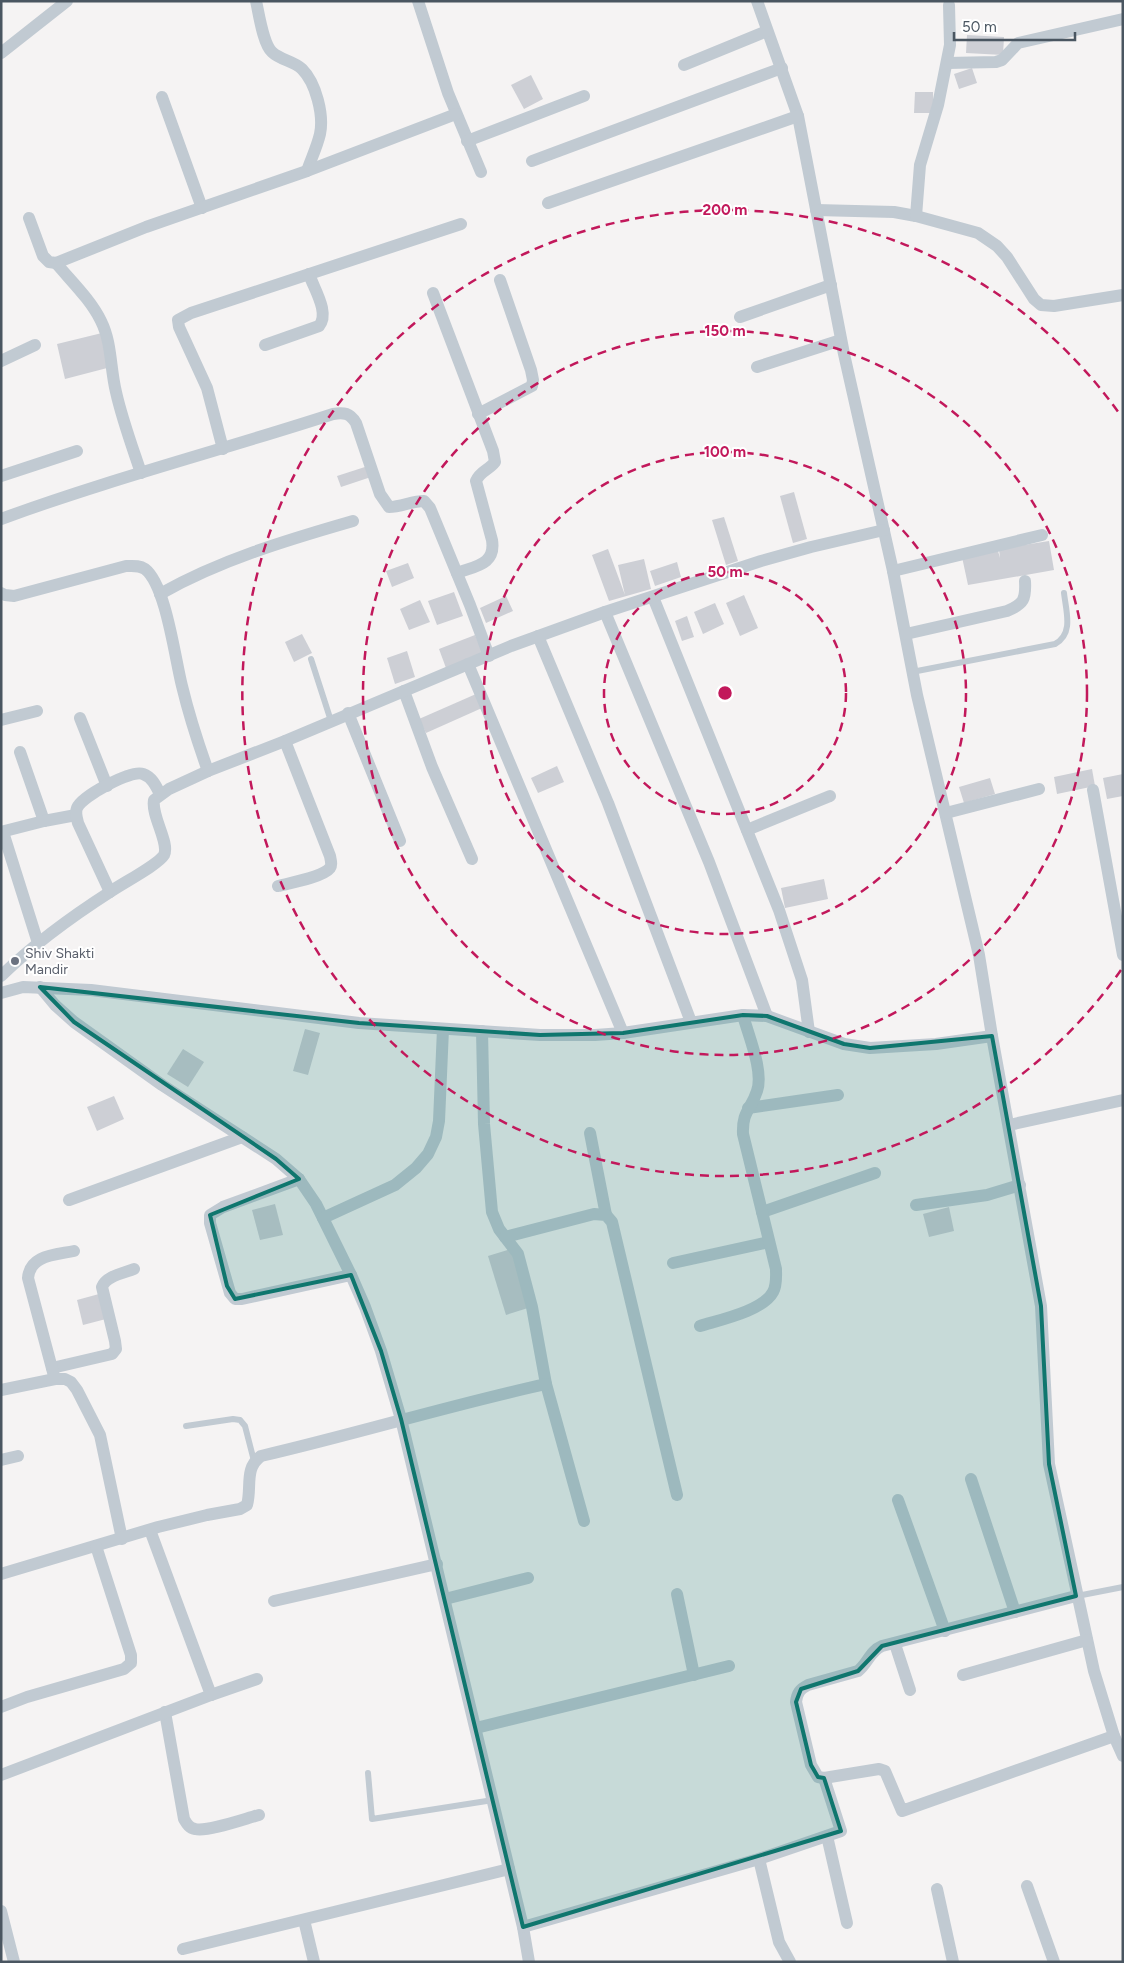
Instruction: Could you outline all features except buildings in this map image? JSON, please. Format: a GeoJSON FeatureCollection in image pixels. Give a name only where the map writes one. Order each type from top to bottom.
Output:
{"type":"FeatureCollection","features":[{"type":"Feature","properties":{"kind":"street"},"geometry":{"type":"LineString","coordinates":[[1,53],[67,1]]}},
{"type":"Feature","properties":{"kind":"street"},"geometry":{"type":"LineString","coordinates":[[256,1],[267,46],[272,53],[294,63],[302,70],[309,78],[316,96],[321,122],[320,134],[307,171]]}},
{"type":"Feature","properties":{"kind":"street"},"geometry":{"type":"LineString","coordinates":[[418,1],[456,114],[481,172]]}},
{"type":"Feature","properties":{"kind":"street"},"geometry":{"type":"LineString","coordinates":[[757,1],[798,116],[841,340],[893,571],[912,672],[979,955],[1041,1306],[1049,1464],[1087,1640],[1114,1736],[1123,1756]]}},
{"type":"Feature","properties":{"kind":"street"},"geometry":{"type":"LineString","coordinates":[[916,216],[920,165],[938,105],[947,63],[951,34],[949,5]]}},
{"type":"Feature","properties":{"kind":"street"},"geometry":{"type":"LineString","coordinates":[[947,63],[996,62],[1002,60],[1018,44],[1123,19]]}},
{"type":"Feature","properties":{"kind":"street"},"geometry":{"type":"LineString","coordinates":[[684,65],[767,31]]}},
{"type":"Feature","properties":{"kind":"street"},"geometry":{"type":"LineString","coordinates":[[532,161],[782,68]]}},
{"type":"Feature","properties":{"kind":"street"},"geometry":{"type":"LineString","coordinates":[[468,141],[584,96]]}},
{"type":"Feature","properties":{"kind":"street"},"geometry":{"type":"LineString","coordinates":[[162,97],[202,208]]}},
{"type":"Feature","properties":{"kind":"street"},"geometry":{"type":"LineString","coordinates":[[29,218],[43,256],[49,262],[56,263],[146,227],[307,171],[456,114]]}},
{"type":"Feature","properties":{"kind":"street"},"geometry":{"type":"LineString","coordinates":[[548,203],[798,116]]}},
{"type":"Feature","properties":{"kind":"street"},"geometry":{"type":"LineString","coordinates":[[816,210],[894,212],[967,229],[987,238],[1007,257],[1034,299],[1041,305],[1054,306],[1123,295]]}},
{"type":"Feature","properties":{"kind":"street"},"geometry":{"type":"LineString","coordinates":[[223,449],[206,388],[179,327],[178,320],[191,313],[461,224]]}},
{"type":"Feature","properties":{"kind":"street"},"geometry":{"type":"LineString","coordinates":[[56,263],[101,320],[114,370],[116,393],[141,472]]}},
{"type":"Feature","properties":{"kind":"street"},"geometry":{"type":"LineString","coordinates":[[265,345],[308,331],[319,326],[323,321],[324,313],[309,274]]}},
{"type":"Feature","properties":{"kind":"street"},"geometry":{"type":"LineString","coordinates":[[478,414],[528,390],[532,386],[533,380],[500,280]]}},
{"type":"Feature","properties":{"kind":"street"},"geometry":{"type":"LineString","coordinates":[[740,317],[831,285]]}},
{"type":"Feature","properties":{"kind":"street"},"geometry":{"type":"LineString","coordinates":[[433,293],[493,451],[494,462],[491,467],[479,474],[476,481],[494,549],[492,556],[485,562],[457,573]]}},
{"type":"Feature","properties":{"kind":"street"},"geometry":{"type":"LineString","coordinates":[[757,367],[841,340]]}},
{"type":"Feature","properties":{"kind":"street"},"geometry":{"type":"LineString","coordinates":[[1,361],[35,345]]}},
{"type":"Feature","properties":{"kind":"street"},"geometry":{"type":"LineString","coordinates":[[1,519],[141,472],[344,412],[352,416],[356,423],[384,501],[389,507],[424,501],[430,508],[488,656]]}},
{"type":"Feature","properties":{"kind":"street"},"geometry":{"type":"LineString","coordinates":[[1,476],[76,451]]}},
{"type":"Feature","properties":{"kind":"street"},"geometry":{"type":"LineString","coordinates":[[160,594],[196,574],[222,564],[295,538],[353,521]]}},
{"type":"Feature","properties":{"kind":"street"},"geometry":{"type":"LineString","coordinates":[[1,976],[38,943],[157,861],[164,854],[165,846],[152,808],[154,800],[160,794],[208,771],[538,636],[605,612],[790,552],[884,530]]}},
{"type":"Feature","properties":{"kind":"street"},"geometry":{"type":"LineString","coordinates":[[893,571],[1042,535]]}},
{"type":"Feature","properties":{"kind":"street"},"geometry":{"type":"LineString","coordinates":[[1,593],[14,596],[126,566],[137,566],[145,569],[160,594],[165,609],[185,698],[208,771]]}},
{"type":"Feature","properties":{"kind":"street"},"geometry":{"type":"LineString","coordinates":[[906,634],[1007,611],[1017,607],[1024,600],[1026,594],[1025,581]]}},
{"type":"Feature","properties":{"kind":"street"},"geometry":{"type":"LineString","coordinates":[[653,597],[779,910],[802,980],[810,1032]]}},
{"type":"Feature","properties":{"kind":"street"},"geometry":{"type":"LineString","coordinates":[[605,612],[705,853],[767,1016]]}},
{"type":"Feature","properties":{"kind":"street"},"geometry":{"type":"LineString","coordinates":[[538,636],[608,804],[691,1022]]}},
{"type":"Feature","properties":{"kind":"street"},"geometry":{"type":"LineString","coordinates":[[468,664],[623,1033]]}},
{"type":"Feature","properties":{"kind":"street"},"geometry":{"type":"LineString","coordinates":[[404,690],[432,767],[472,859]]}},
{"type":"Feature","properties":{"kind":"street"},"geometry":{"type":"LineString","coordinates":[[1,720],[37,711]]}},
{"type":"Feature","properties":{"kind":"street"},"geometry":{"type":"LineString","coordinates":[[348,713],[400,841]]}},
{"type":"Feature","properties":{"kind":"street"},"geometry":{"type":"LineString","coordinates":[[80,718],[107,786]]}},
{"type":"Feature","properties":{"kind":"street"},"geometry":{"type":"LineString","coordinates":[[278,886],[321,874],[329,870],[331,865],[330,856],[285,741]]}},
{"type":"Feature","properties":{"kind":"street"},"geometry":{"type":"LineString","coordinates":[[20,752],[44,820]]}},
{"type":"Feature","properties":{"kind":"street"},"geometry":{"type":"LineString","coordinates":[[110,892],[78,823],[77,808],[91,793],[133,774],[141,773],[153,781],[160,794]]}},
{"type":"Feature","properties":{"kind":"street"},"geometry":{"type":"LineString","coordinates":[[946,813],[1039,789]]}},
{"type":"Feature","properties":{"kind":"street"},"geometry":{"type":"LineString","coordinates":[[1093,790],[1123,956]]}},
{"type":"Feature","properties":{"kind":"street"},"geometry":{"type":"LineString","coordinates":[[747,830],[830,796]]}},
{"type":"Feature","properties":{"kind":"street"},"geometry":{"type":"LineString","coordinates":[[38,943],[2,832],[44,820],[76,815]]}},
{"type":"Feature","properties":{"kind":"street"},"geometry":{"type":"LineString","coordinates":[[1,993],[23,987],[91,990],[358,1023],[540,1035],[623,1033],[743,1015],[767,1016],[844,1044],[870,1048],[936,1044],[992,1036]]}},
{"type":"Feature","properties":{"kind":"street"},"geometry":{"type":"LineString","coordinates":[[40,987],[55,1005],[74,1022],[162,1085],[276,1159],[298,1179],[323,1218],[351,1274],[381,1350],[401,1419],[476,1728],[530,1962]]}},
{"type":"Feature","properties":{"kind":"street"},"geometry":{"type":"LineString","coordinates":[[700,1326],[761,1305],[773,1294],[777,1283],[776,1269],[743,1134],[743,1121],[757,1092],[759,1081],[743,1015]]}},
{"type":"Feature","properties":{"kind":"street"},"geometry":{"type":"LineString","coordinates":[[323,1218],[395,1185],[416,1168],[428,1154],[436,1137],[439,1121],[443,1029]]}},
{"type":"Feature","properties":{"kind":"street"},"geometry":{"type":"LineString","coordinates":[[482,1031],[484,1124],[492,1212],[499,1229],[518,1254],[532,1307],[546,1384],[584,1522]]}},
{"type":"Feature","properties":{"kind":"street"},"geometry":{"type":"LineString","coordinates":[[748,1108],[838,1095]]}},
{"type":"Feature","properties":{"kind":"street"},"geometry":{"type":"LineString","coordinates":[[1009,1125],[1123,1100]]}},
{"type":"Feature","properties":{"kind":"street"},"geometry":{"type":"LineString","coordinates":[[590,1133],[606,1215],[612,1222],[615,1233],[677,1495]]}},
{"type":"Feature","properties":{"kind":"street"},"geometry":{"type":"LineString","coordinates":[[68,1200],[242,1137]]}},
{"type":"Feature","properties":{"kind":"street"},"geometry":{"type":"LineString","coordinates":[[762,1212],[875,1173]]}},
{"type":"Feature","properties":{"kind":"street"},"geometry":{"type":"LineString","coordinates":[[298,1179],[223,1207],[210,1215],[210,1223],[230,1293],[235,1299],[242,1299],[351,1274]]}},
{"type":"Feature","properties":{"kind":"street"},"geometry":{"type":"LineString","coordinates":[[916,1205],[987,1195],[1020,1185]]}},
{"type":"Feature","properties":{"kind":"street"},"geometry":{"type":"LineString","coordinates":[[505,1236],[569,1219],[594,1214],[606,1215]]}},
{"type":"Feature","properties":{"kind":"street"},"geometry":{"type":"LineString","coordinates":[[673,1263],[769,1242]]}},
{"type":"Feature","properties":{"kind":"street"},"geometry":{"type":"LineString","coordinates":[[74,1251],[40,1259],[32,1264],[28,1278],[54,1373],[71,1382],[77,1390],[100,1435],[122,1538]]}},
{"type":"Feature","properties":{"kind":"street"},"geometry":{"type":"LineString","coordinates":[[1,1390],[112,1354],[116,1349],[115,1341],[102,1287],[104,1282],[109,1279],[134,1269]]}},
{"type":"Feature","properties":{"kind":"street"},"geometry":{"type":"LineString","coordinates":[[1,1574],[150,1530],[207,1515],[240,1509],[247,1505],[250,1467],[261,1456],[401,1419],[546,1384]]}},
{"type":"Feature","properties":{"kind":"street"},"geometry":{"type":"LineString","coordinates":[[1,1460],[18,1456]]}},
{"type":"Feature","properties":{"kind":"street"},"geometry":{"type":"LineString","coordinates":[[971,1479],[1015,1612]]}},
{"type":"Feature","properties":{"kind":"street"},"geometry":{"type":"LineString","coordinates":[[898,1500],[945,1631]]}},
{"type":"Feature","properties":{"kind":"street"},"geometry":{"type":"LineString","coordinates":[[150,1530],[211,1695]]}},
{"type":"Feature","properties":{"kind":"street"},"geometry":{"type":"LineString","coordinates":[[1,1707],[27,1697],[116,1672],[124,1669],[131,1663],[131,1655],[96,1546]]}},
{"type":"Feature","properties":{"kind":"street"},"geometry":{"type":"LineString","coordinates":[[274,1601],[437,1564]]}},
{"type":"Feature","properties":{"kind":"street"},"geometry":{"type":"LineString","coordinates":[[445,1599],[528,1578]]}},
{"type":"Feature","properties":{"kind":"street"},"geometry":{"type":"LineString","coordinates":[[677,1594],[694,1675]]}},
{"type":"Feature","properties":{"kind":"street"},"geometry":{"type":"LineString","coordinates":[[1076,1596],[876,1649],[858,1672],[808,1685],[801,1689],[797,1694],[796,1702],[811,1765],[818,1776],[824,1778],[879,1769],[886,1771],[902,1812],[1114,1736]]}},
{"type":"Feature","properties":{"kind":"street"},"geometry":{"type":"LineString","coordinates":[[963,1675],[1087,1640]]}},
{"type":"Feature","properties":{"kind":"street"},"geometry":{"type":"LineString","coordinates":[[895,1644],[910,1690]]}},
{"type":"Feature","properties":{"kind":"street"},"geometry":{"type":"LineString","coordinates":[[476,1728],[729,1666]]}},
{"type":"Feature","properties":{"kind":"street"},"geometry":{"type":"LineString","coordinates":[[1,1775],[257,1679]]}},
{"type":"Feature","properties":{"kind":"street"},"geometry":{"type":"LineString","coordinates":[[165,1712],[184,1819],[188,1826],[194,1829],[203,1829],[259,1815]]}},
{"type":"Feature","properties":{"kind":"street"},"geometry":{"type":"LineString","coordinates":[[523,1927],[759,1859],[841,1831],[824,1778]]}},
{"type":"Feature","properties":{"kind":"street"},"geometry":{"type":"LineString","coordinates":[[826,1836],[847,1923]]}},
{"type":"Feature","properties":{"kind":"street"},"geometry":{"type":"LineString","coordinates":[[759,1859],[780,1942],[790,1962]]}},
{"type":"Feature","properties":{"kind":"street"},"geometry":{"type":"LineString","coordinates":[[183,1949],[509,1868]]}},
{"type":"Feature","properties":{"kind":"street"},"geometry":{"type":"LineString","coordinates":[[1027,1886],[1054,1962]]}},
{"type":"Feature","properties":{"kind":"street"},"geometry":{"type":"LineString","coordinates":[[937,1890],[953,1962]]}},
{"type":"Feature","properties":{"kind":"street"},"geometry":{"type":"LineString","coordinates":[[1,1911],[14,1962]]}},
{"type":"Feature","properties":{"kind":"street"},"geometry":{"type":"LineString","coordinates":[[304,1920],[314,1962]]}},
{"type":"Feature","properties":{"kind":"lane"},"geometry":{"type":"LineString","coordinates":[[912,672],[1055,644],[1063,640],[1067,624],[1064,593]]}},
{"type":"Feature","properties":{"kind":"lane"},"geometry":{"type":"LineString","coordinates":[[311,660],[331,720]]}},
{"type":"Feature","properties":{"kind":"lane"},"geometry":{"type":"LineString","coordinates":[[186,1426],[233,1419],[240,1420],[248,1434],[254,1461]]}},
{"type":"Feature","properties":{"kind":"lane"},"geometry":{"type":"LineString","coordinates":[[1076,1596],[1123,1586]]}},
{"type":"Feature","properties":{"kind":"lane"},"geometry":{"type":"LineString","coordinates":[[368,1773],[372,1819],[493,1800]]}},
{"type":"Feature","properties":{"kind":"highlighted area"},"geometry":{"type":"Polygon","coordinates":[[[40,987],[359,1023],[540,1035],[623,1033],[743,1015],[767,1016],[844,1044],[870,1048],[992,1036],[1041,1306],[1049,1464],[1076,1596],[882,1646],[858,1671],[801,1689],[796,1702],[811,1765],[818,1777],[824,1778],[841,1831],[523,1927],[401,1419],[381,1351],[351,1275],[235,1299],[227,1286],[210,1215],[299,1179],[276,1159],[74,1022],[40,987]]]}},
{"type":"Feature","properties":{"kind":"place","name":"Shiv Shakti Mandir"},"geometry":{"type":"Point","coordinates":[15,961]}}]}
